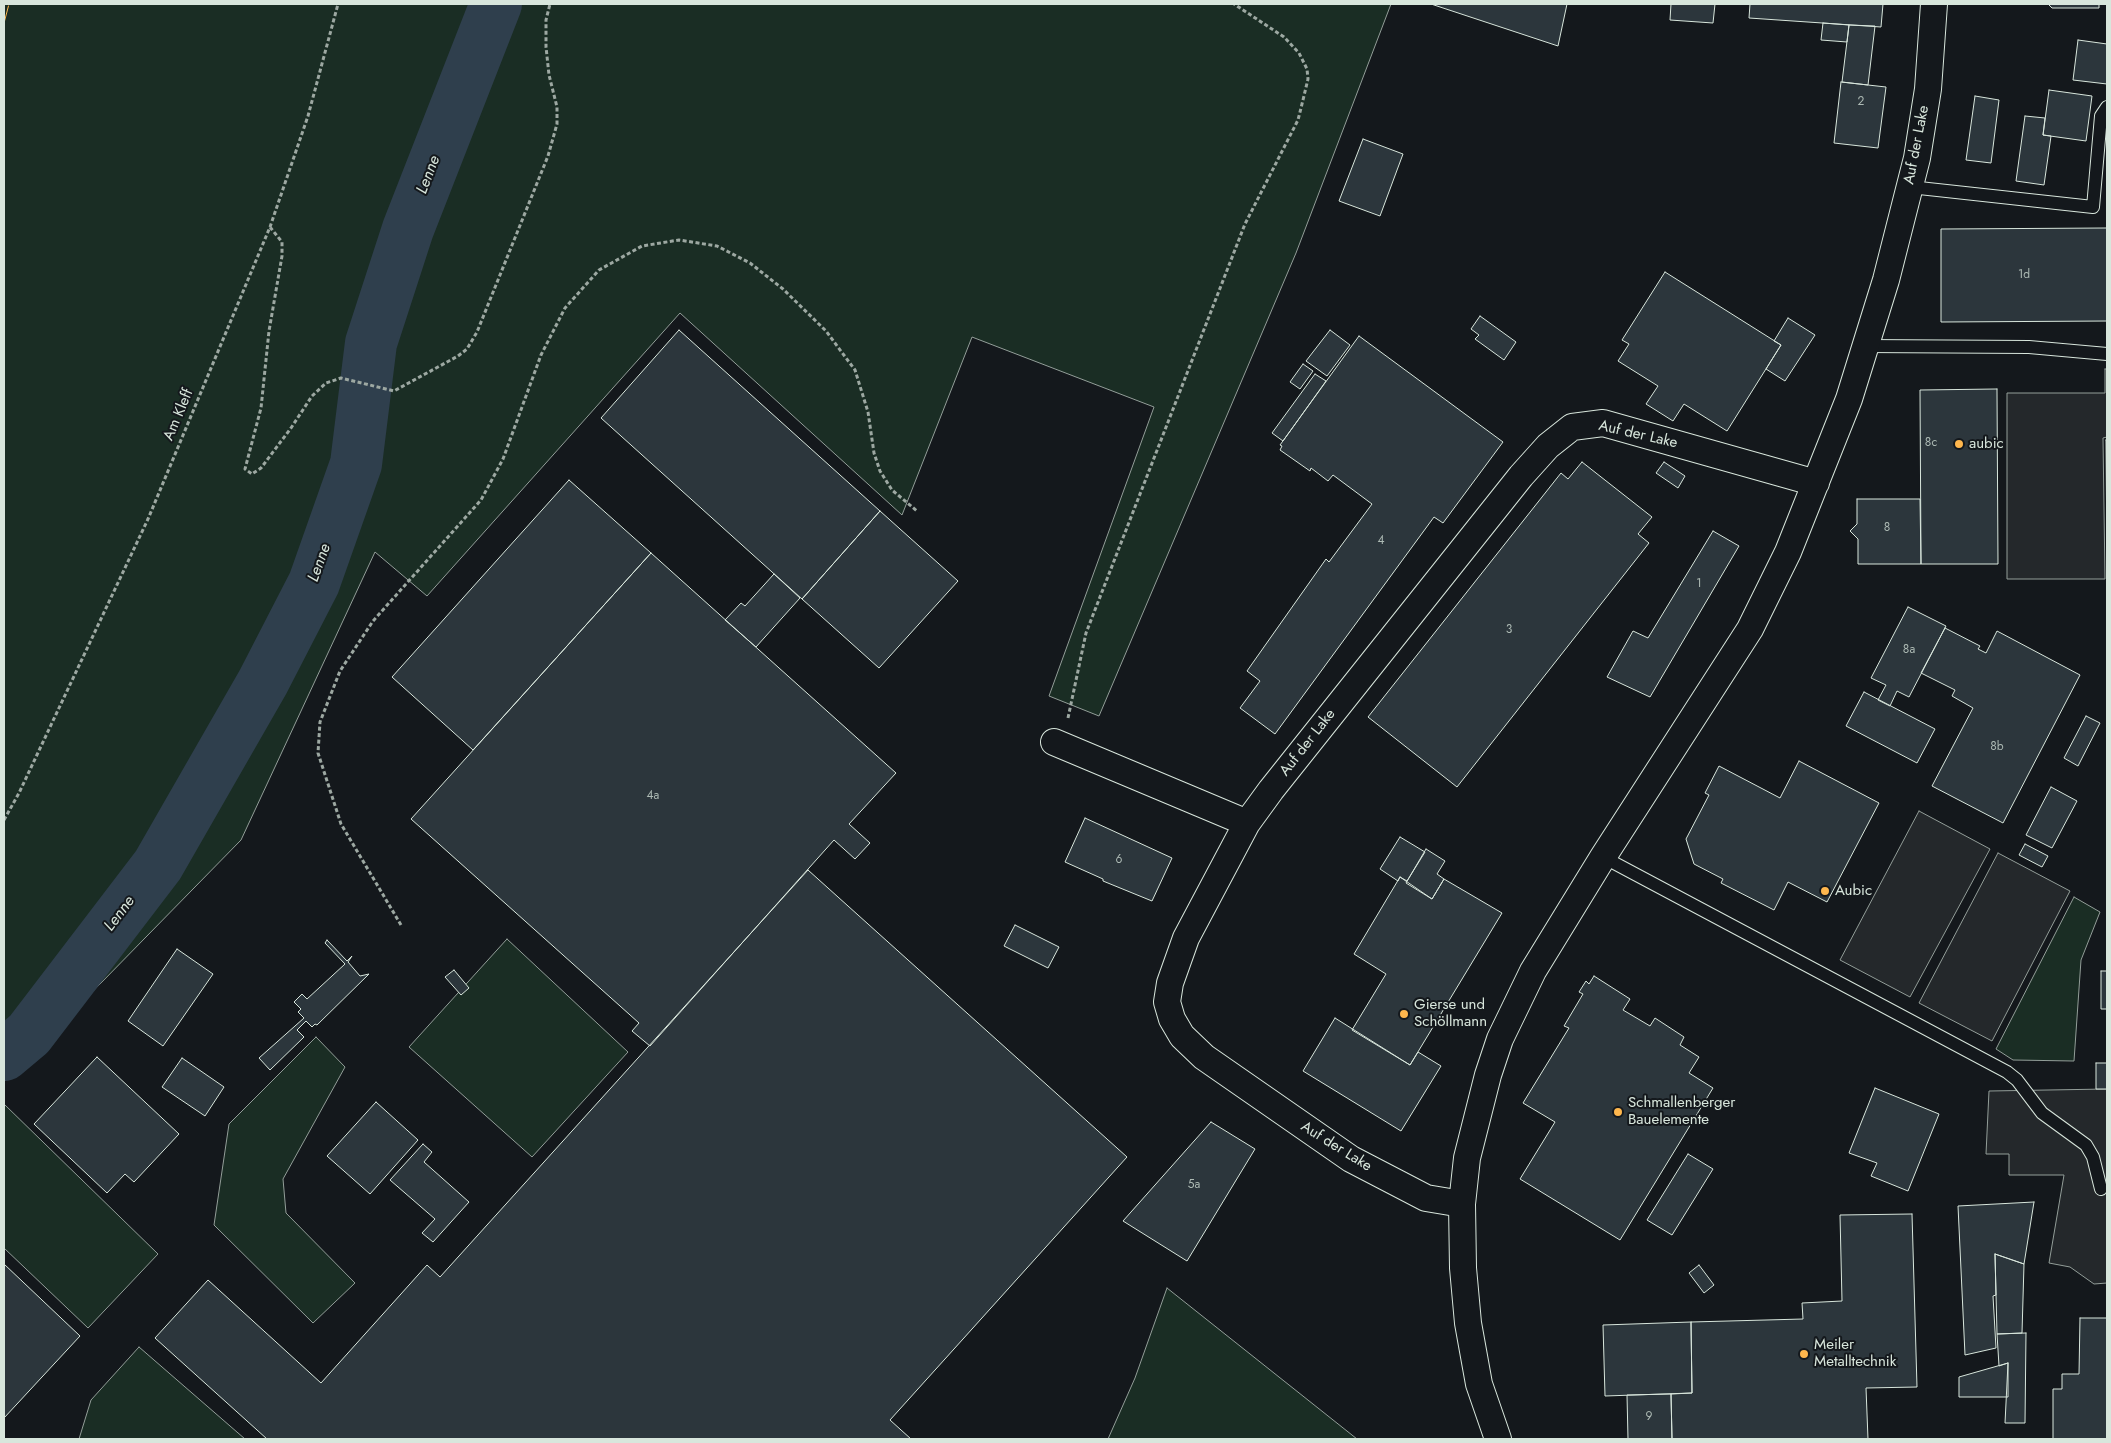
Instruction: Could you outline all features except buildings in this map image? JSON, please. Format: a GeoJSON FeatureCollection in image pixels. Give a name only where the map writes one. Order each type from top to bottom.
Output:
{"type":"FeatureCollection","features":[{"type":"Feature","properties":{"kind":"street","name":"Auf der Lake"},"geometry":{"type":"LineString","coordinates":[[1498,1439],[1479,1384],[1468,1323],[1463,1268],[1462,1204],[1467,1158],[1476,1115],[1500,1039],[1533,971],[1603,857],[1750,629],[1788,552],[1849,398],[1886,280],[1917,158],[1928,89],[1934,4]]}},
{"type":"Feature","properties":{"kind":"street","name":"Auf der Lake"},"geometry":{"type":"LineString","coordinates":[[1462,1204],[1426,1198],[1351,1159],[1204,1057],[1182,1036],[1172,1019],[1167,1002],[1170,983],[1186,938],[1247,823],[1521,476],[1548,446],[1572,427],[1603,424],[1816,483]]}},
{"type":"Feature","properties":{"kind":"street"},"geometry":{"type":"LineString","coordinates":[[1060,744],[1247,823]]}},
{"type":"Feature","properties":{"kind":"lane"},"geometry":{"type":"LineString","coordinates":[[1910,187],[2093,207],[2101,116],[2107,107]]}},
{"type":"Feature","properties":{"kind":"lane"},"geometry":{"type":"LineString","coordinates":[[1865,346],[2029,347],[2107,354]]}},
{"type":"Feature","properties":{"kind":"lane"},"geometry":{"type":"LineString","coordinates":[[1603,857],[2006,1072],[2016,1080],[2042,1113],[2086,1145],[2093,1157],[2101,1189]]}},
{"type":"Feature","properties":{"kind":"path","name":"Am Kleff"},"geometry":{"type":"LineString","coordinates":[[4,820],[19,793],[148,518],[270,227],[308,116],[338,4]]}},
{"type":"Feature","properties":{"kind":"path"},"geometry":{"type":"LineString","coordinates":[[270,227],[282,242],[282,256],[268,331],[261,408],[245,468],[252,474],[261,468],[312,396],[326,382],[341,378],[394,391],[425,376],[466,349],[478,332],[548,156],[557,124],[557,107],[549,75],[546,47],[546,20],[550,4]]}},
{"type":"Feature","properties":{"kind":"path"},"geometry":{"type":"LineString","coordinates":[[1060,744],[1069,734],[1067,721],[1069,709],[1086,633],[1245,224],[1298,120],[1308,79],[1307,69],[1299,53],[1284,37],[1234,4]]}},
{"type":"Feature","properties":{"kind":"path"},"geometry":{"type":"LineString","coordinates":[[401,925],[341,824],[318,753],[320,722],[340,671],[373,621],[481,500],[504,459],[541,355],[565,308],[599,270],[642,246],[679,240],[717,246],[750,263],[783,289],[826,330],[855,370],[868,412],[874,454],[880,471],[892,490],[917,511]]}},
{"type":"Feature","properties":{"kind":"green space"},"geometry":{"type":"Polygon","coordinates":[[[4,4],[1391,4],[1296,253],[1099,716],[1049,696],[1154,407],[972,337],[902,515],[680,313],[427,596],[375,552],[241,840],[4,1082],[4,4]]]}},
{"type":"Feature","properties":{"kind":"green space"},"geometry":{"type":"Polygon","coordinates":[[[2074,897],[2100,912],[2081,960],[2074,1061],[2013,1060],[1996,1049],[2074,897]]]}},
{"type":"Feature","properties":{"kind":"green space"},"geometry":{"type":"Polygon","coordinates":[[[507,939],[628,1052],[532,1157],[409,1047],[507,939]]]}},
{"type":"Feature","properties":{"kind":"green space"},"geometry":{"type":"Polygon","coordinates":[[[316,1037],[345,1067],[283,1179],[286,1213],[355,1283],[313,1323],[214,1225],[229,1124],[316,1037]]]}},
{"type":"Feature","properties":{"kind":"green space"},"geometry":{"type":"Polygon","coordinates":[[[4,1104],[158,1254],[88,1328],[4,1248],[4,1104]]]}},
{"type":"Feature","properties":{"kind":"green space"},"geometry":{"type":"Polygon","coordinates":[[[1167,1288],[1357,1439],[1108,1439],[1135,1378],[1167,1288]]]}},
{"type":"Feature","properties":{"kind":"green space"},"geometry":{"type":"Polygon","coordinates":[[[139,1347],[245,1439],[79,1439],[91,1400],[139,1347]]]}},
{"type":"Feature","properties":{"kind":"shaded area"},"geometry":{"type":"Polygon","coordinates":[[[2105,369],[2107,369],[2107,437],[2103,438],[2105,579],[2007,579],[2007,393],[2105,393],[2105,369]]]}},
{"type":"Feature","properties":{"kind":"shaded area"},"geometry":{"type":"Polygon","coordinates":[[[1919,811],[1990,849],[1910,997],[1840,960],[1919,811]]]}},
{"type":"Feature","properties":{"kind":"shaded area"},"geometry":{"type":"Polygon","coordinates":[[[1998,853],[2070,891],[1992,1041],[1919,1003],[1998,853]]]}},
{"type":"Feature","properties":{"kind":"shaded area"},"geometry":{"type":"Polygon","coordinates":[[[2107,1089],[2107,1283],[2094,1284],[2070,1267],[2049,1263],[2064,1175],[2009,1175],[2009,1154],[1986,1154],[1989,1091],[2107,1089]]]}},
{"type":"Feature","properties":{"kind":"waterway","name":"Lenne"},"geometry":{"type":"LineString","coordinates":[[4,1055],[29,1034],[158,865],[263,682],[314,583],[356,464],[371,343],[408,229],[496,4]]}},
{"type":"Feature","properties":{"kind":"power"},"geometry":{"type":"LineString","coordinates":[[4,23],[9,4]]}},
{"type":"Feature","properties":{"kind":"place","name":"aubic"},"geometry":{"type":"Point","coordinates":[1959,444]}},
{"type":"Feature","properties":{"kind":"place","name":"Aubic"},"geometry":{"type":"Point","coordinates":[1825,891]}},
{"type":"Feature","properties":{"kind":"place","name":"Gierse und Schöllmann"},"geometry":{"type":"Point","coordinates":[1404,1014]}},
{"type":"Feature","properties":{"kind":"place","name":"Schmallenberger Bauelemente"},"geometry":{"type":"Point","coordinates":[1618,1112]}},
{"type":"Feature","properties":{"kind":"place","name":"Meiler Metalltechnik"},"geometry":{"type":"Point","coordinates":[1804,1354]}}]}
